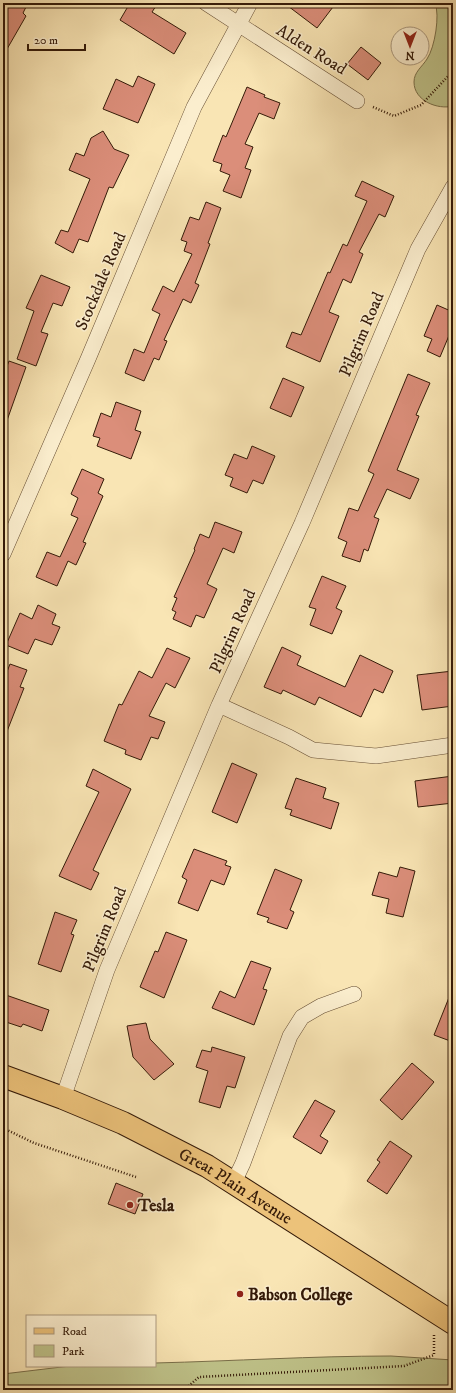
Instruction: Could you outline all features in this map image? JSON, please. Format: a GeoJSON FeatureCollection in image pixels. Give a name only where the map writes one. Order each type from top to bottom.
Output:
{"type":"FeatureCollection","features":[{"type":"Feature","properties":{"kind":"main road","name":"Great Plain Avenue"},"geometry":{"type":"LineString","coordinates":[[3,1076],[63,1098],[150,1136],[234,1182],[449,1321]]}},
{"type":"Feature","properties":{"kind":"street","name":"Alden Road"},"geometry":{"type":"LineString","coordinates":[[206,3],[357,101]]}},
{"type":"Feature","properties":{"kind":"street","name":"Stockdale Road"},"geometry":{"type":"LineString","coordinates":[[3,554],[85,366],[194,107],[250,3]]}},
{"type":"Feature","properties":{"kind":"street","name":"Pilgrim Road"},"geometry":{"type":"LineString","coordinates":[[63,1098],[107,970],[219,706],[302,523],[418,249],[453,187]]}},
{"type":"Feature","properties":{"kind":"street"},"geometry":{"type":"LineString","coordinates":[[219,706],[289,737],[313,750],[376,756],[453,745]]}},
{"type":"Feature","properties":{"kind":"street"},"geometry":{"type":"LineString","coordinates":[[234,1182],[243,1163],[290,1036],[302,1017],[321,1006],[354,994]]}},
{"type":"Feature","properties":{"kind":"path"},"geometry":{"type":"LineString","coordinates":[[357,101],[394,116],[421,106],[453,71]]}},
{"type":"Feature","properties":{"kind":"path"},"geometry":{"type":"LineString","coordinates":[[3,1128],[34,1143],[136,1177]]}},
{"type":"Feature","properties":{"kind":"path"},"geometry":{"type":"LineString","coordinates":[[183,1390],[199,1377],[404,1366],[434,1355],[434,1331],[449,1321]]}},
{"type":"Feature","properties":{"kind":"path"},"geometry":{"type":"LineString","coordinates":[[183,1390],[453,1387]]}},
{"type":"Feature","properties":{"kind":"green space"},"geometry":{"type":"Polygon","coordinates":[[[435,3],[453,3],[453,106],[447,107],[434,105],[422,99],[415,89],[414,82],[414,78],[422,66],[430,66],[430,54],[437,23],[435,3]]]}},
{"type":"Feature","properties":{"kind":"green space"},"geometry":{"type":"Polygon","coordinates":[[[391,1356],[453,1360],[453,1390],[3,1390],[3,1374],[62,1367],[156,1367],[156,1363],[391,1356]]]}},
{"type":"Feature","properties":{"kind":"building"},"geometry":{"type":"Polygon","coordinates":[[[6,3],[28,3],[23,13],[26,16],[3,56],[3,10],[6,3]]]}},
{"type":"Feature","properties":{"kind":"building"},"geometry":{"type":"Polygon","coordinates":[[[130,3],[158,3],[152,12],[186,33],[174,54],[120,20],[130,3]]]}},
{"type":"Feature","properties":{"kind":"building"},"geometry":{"type":"Polygon","coordinates":[[[284,3],[336,3],[317,28],[284,3]]]}},
{"type":"Feature","properties":{"kind":"building"},"geometry":{"type":"Polygon","coordinates":[[[361,47],[381,63],[368,80],[347,64],[361,47]]]}},
{"type":"Feature","properties":{"kind":"building"},"geometry":{"type":"Polygon","coordinates":[[[138,76],[155,84],[138,123],[103,109],[116,79],[133,87],[138,76]]]}},
{"type":"Feature","properties":{"kind":"building"},"geometry":{"type":"Polygon","coordinates":[[[247,87],[265,95],[264,97],[280,103],[274,119],[259,113],[245,144],[253,147],[245,168],[251,170],[241,198],[223,191],[230,175],[220,171],[222,164],[213,161],[223,135],[226,137],[247,87]]]}},
{"type":"Feature","properties":{"kind":"building"},"geometry":{"type":"Polygon","coordinates":[[[103,131],[114,149],[129,155],[113,188],[109,187],[88,242],[79,239],[73,253],[55,243],[61,230],[68,232],[90,179],[69,170],[76,153],[84,156],[91,138],[103,131]]]}},
{"type":"Feature","properties":{"kind":"building"},"geometry":{"type":"Polygon","coordinates":[[[362,181],[394,196],[385,217],[379,214],[359,252],[363,254],[351,283],[343,279],[329,312],[339,316],[320,362],[286,347],[292,332],[301,335],[328,272],[330,273],[343,244],[347,246],[367,201],[355,196],[362,181]]]}},
{"type":"Feature","properties":{"kind":"building"},"geometry":{"type":"Polygon","coordinates":[[[206,202],[221,208],[208,243],[210,244],[195,283],[199,285],[191,303],[183,299],[164,340],[167,341],[159,360],[154,358],[144,381],[125,373],[134,349],[144,353],[160,314],[152,310],[163,286],[174,292],[192,254],[184,251],[187,242],[181,240],[190,217],[199,220],[206,202]]]}},
{"type":"Feature","properties":{"kind":"building"},"geometry":{"type":"Polygon","coordinates":[[[41,275],[70,287],[62,306],[53,303],[41,332],[48,334],[36,366],[17,359],[34,311],[26,308],[41,275]]]}},
{"type":"Feature","properties":{"kind":"building"},"geometry":{"type":"Polygon","coordinates":[[[437,305],[453,312],[453,326],[440,357],[427,351],[432,339],[424,336],[437,305]]]}},
{"type":"Feature","properties":{"kind":"building"},"geometry":{"type":"Polygon","coordinates":[[[9,361],[26,367],[5,426],[3,426],[3,377],[9,361]]]}},
{"type":"Feature","properties":{"kind":"building"},"geometry":{"type":"Polygon","coordinates":[[[408,374],[430,383],[416,415],[419,416],[397,470],[419,479],[410,499],[387,489],[374,517],[379,519],[368,551],[364,549],[360,562],[342,556],[347,542],[338,538],[349,508],[358,511],[374,474],[368,471],[408,374]]]}},
{"type":"Feature","properties":{"kind":"building"},"geometry":{"type":"Polygon","coordinates":[[[283,378],[304,387],[291,417],[270,408],[283,378]]]}},
{"type":"Feature","properties":{"kind":"building"},"geometry":{"type":"Polygon","coordinates":[[[116,402],[141,411],[135,430],[141,432],[131,459],[97,446],[100,438],[93,436],[101,413],[111,417],[116,402]]]}},
{"type":"Feature","properties":{"kind":"building"},"geometry":{"type":"Polygon","coordinates":[[[252,446],[275,456],[263,484],[253,480],[247,493],[230,486],[233,478],[225,475],[234,454],[247,459],[252,446]]]}},
{"type":"Feature","properties":{"kind":"building"},"geometry":{"type":"Polygon","coordinates":[[[82,469],[104,479],[98,493],[103,496],[83,542],[86,543],[76,565],[68,561],[57,586],[36,577],[47,552],[60,557],[78,518],[71,515],[78,498],[71,494],[82,469]]]}},
{"type":"Feature","properties":{"kind":"building"},"geometry":{"type":"Polygon","coordinates":[[[215,522],[242,532],[234,553],[223,548],[207,584],[217,589],[204,618],[196,615],[191,627],[173,619],[176,612],[172,610],[177,598],[174,597],[195,550],[194,549],[200,534],[209,538],[215,522]]]}},
{"type":"Feature","properties":{"kind":"building"},"geometry":{"type":"Polygon","coordinates":[[[322,576],[346,586],[336,608],[342,611],[332,634],[310,625],[316,609],[309,607],[322,576]]]}},
{"type":"Feature","properties":{"kind":"building"},"geometry":{"type":"Polygon","coordinates":[[[38,605],[56,614],[52,624],[60,627],[52,645],[35,639],[28,654],[6,645],[20,613],[32,619],[38,605]]]}},
{"type":"Feature","properties":{"kind":"building"},"geometry":{"type":"Polygon","coordinates":[[[282,647],[301,656],[297,665],[345,687],[360,655],[393,671],[383,693],[374,689],[361,717],[319,697],[315,705],[283,690],[281,694],[264,687],[282,647]]]}},
{"type":"Feature","properties":{"kind":"building"},"geometry":{"type":"Polygon","coordinates":[[[167,648],[190,658],[175,688],[166,683],[149,716],[165,722],[158,739],[151,737],[141,760],[125,754],[126,750],[104,741],[119,704],[122,705],[139,671],[152,678],[167,648]]]}},
{"type":"Feature","properties":{"kind":"building"},"geometry":{"type":"Polygon","coordinates":[[[10,664],[27,670],[20,687],[24,688],[4,739],[3,682],[10,664]]]}},
{"type":"Feature","properties":{"kind":"building"},"geometry":{"type":"Polygon","coordinates":[[[453,671],[453,706],[422,710],[417,675],[453,671]]]}},
{"type":"Feature","properties":{"kind":"building"},"geometry":{"type":"Polygon","coordinates":[[[232,763],[257,774],[237,823],[212,812],[232,763]]]}},
{"type":"Feature","properties":{"kind":"building"},"geometry":{"type":"Polygon","coordinates":[[[93,769],[131,789],[93,870],[99,873],[91,890],[59,876],[99,792],[86,786],[93,769]]]}},
{"type":"Feature","properties":{"kind":"building"},"geometry":{"type":"Polygon","coordinates":[[[453,776],[453,803],[418,807],[415,781],[453,776]]]}},
{"type":"Feature","properties":{"kind":"building"},"geometry":{"type":"Polygon","coordinates":[[[296,778],[326,788],[323,798],[339,803],[331,829],[290,815],[292,810],[285,808],[296,778]]]}},
{"type":"Feature","properties":{"kind":"building"},"geometry":{"type":"Polygon","coordinates":[[[194,849],[227,861],[225,865],[231,867],[224,885],[211,880],[198,911],[178,903],[187,880],[182,877],[194,849]]]}},
{"type":"Feature","properties":{"kind":"building"},"geometry":{"type":"Polygon","coordinates":[[[400,867],[415,871],[403,917],[386,913],[389,899],[372,895],[379,872],[397,877],[400,867]]]}},
{"type":"Feature","properties":{"kind":"building"},"geometry":{"type":"Polygon","coordinates":[[[275,869],[302,880],[290,910],[294,912],[287,929],[267,922],[269,918],[257,914],[275,869]]]}},
{"type":"Feature","properties":{"kind":"building"},"geometry":{"type":"Polygon","coordinates":[[[55,912],[77,920],[71,934],[74,935],[61,972],[38,964],[55,912]]]}},
{"type":"Feature","properties":{"kind":"building"},"geometry":{"type":"Polygon","coordinates":[[[166,932],[187,940],[164,998],[140,987],[155,951],[158,952],[166,932]]]}},
{"type":"Feature","properties":{"kind":"building"},"geometry":{"type":"Polygon","coordinates":[[[251,961],[271,968],[263,989],[267,990],[254,1025],[212,1008],[220,991],[235,998],[251,961]]]}},
{"type":"Feature","properties":{"kind":"building"},"geometry":{"type":"Polygon","coordinates":[[[453,990],[453,1042],[434,1035],[453,990]]]}},
{"type":"Feature","properties":{"kind":"building"},"geometry":{"type":"Polygon","coordinates":[[[3,994],[49,1010],[42,1031],[23,1024],[21,1027],[3,1021],[3,994]]]}},
{"type":"Feature","properties":{"kind":"building"},"geometry":{"type":"Polygon","coordinates":[[[146,1023],[150,1039],[174,1064],[154,1080],[133,1057],[127,1026],[146,1023]]]}},
{"type":"Feature","properties":{"kind":"building"},"geometry":{"type":"Polygon","coordinates":[[[212,1047],[245,1057],[235,1088],[227,1086],[220,1108],[199,1102],[208,1071],[196,1067],[202,1050],[211,1052],[212,1047]]]}},
{"type":"Feature","properties":{"kind":"building"},"geometry":{"type":"Polygon","coordinates":[[[412,1063],[434,1082],[402,1120],[380,1100],[412,1063]]]}},
{"type":"Feature","properties":{"kind":"building"},"geometry":{"type":"Polygon","coordinates":[[[315,1100],[335,1111],[320,1136],[328,1141],[321,1154],[293,1137],[315,1100]]]}},
{"type":"Feature","properties":{"kind":"building"},"geometry":{"type":"Polygon","coordinates":[[[390,1141],[412,1156],[387,1194],[367,1181],[380,1162],[377,1160],[390,1141]]]}},
{"type":"Feature","properties":{"kind":"building"},"geometry":{"type":"Polygon","coordinates":[[[116,1183],[143,1194],[135,1214],[108,1204],[116,1183]]]}},
{"type":"Feature","properties":{"kind":"place","name":"Tesla"},"geometry":{"type":"Point","coordinates":[130,1205]}},
{"type":"Feature","properties":{"kind":"place","name":"Babson College"},"geometry":{"type":"Point","coordinates":[240,1294]}}]}
